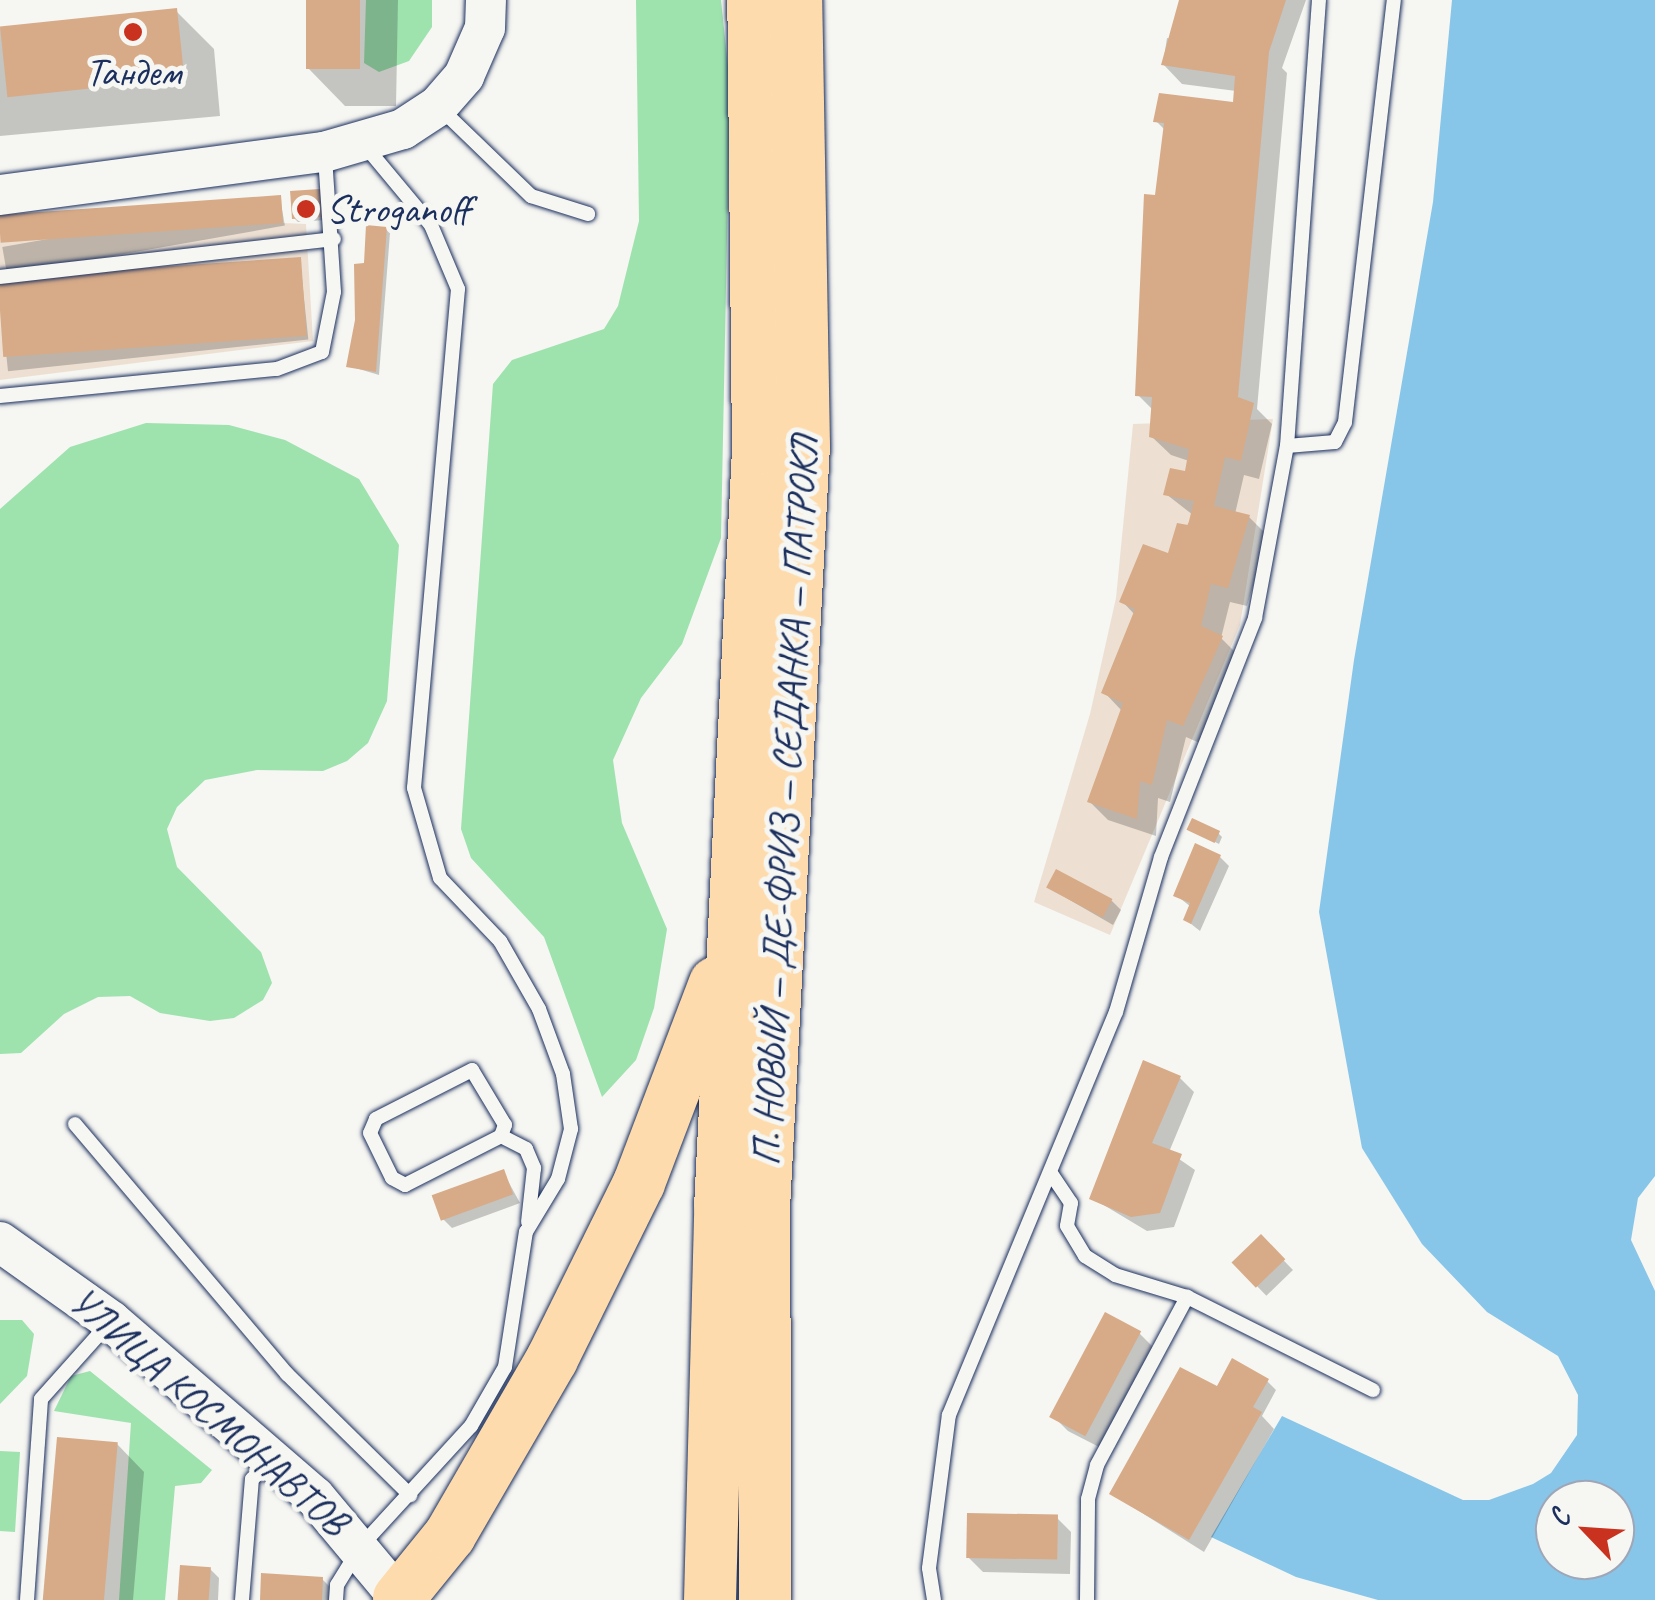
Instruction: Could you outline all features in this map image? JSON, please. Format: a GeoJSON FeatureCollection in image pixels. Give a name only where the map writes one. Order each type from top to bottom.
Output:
{"type":"FeatureCollection","features":[{"type":"Feature","properties":{"kind":"highway","name":"П. НОВЫЙ — ДЕ-ФРИЗ — СЕДАНКА — ПАТРОКЛ"},"geometry":{"type":"LineString","coordinates":[[753,0],[758,449],[737,915],[742,1208],[765,1600]]}},
{"type":"Feature","properties":{"kind":"highway","name":"П. НОВЫЙ — ДЕ-ФРИЗ — СЕДАНКА — ПАТРОКЛ"},"geometry":{"type":"LineString","coordinates":[[710,1600],[804,446],[796,0]]}},
{"type":"Feature","properties":{"kind":"highway"},"geometry":{"type":"LineString","coordinates":[[400,1599],[450,1535],[510,1436],[639,1182],[683,1080],[737,915]]}},
{"type":"Feature","properties":{"kind":"main road"},"geometry":{"type":"LineString","coordinates":[[0,195],[344,148],[404,129],[438,106],[477,56],[486,0]]}},
{"type":"Feature","properties":{"kind":"main road","name":"УЛИЦА КОСМОНАВТОВ"},"geometry":{"type":"LineString","coordinates":[[0,1242],[111,1321],[272,1462],[362,1546],[400,1599]]}},
{"type":"Feature","properties":{"kind":"lane"},"geometry":{"type":"LineString","coordinates":[[934,1600],[929,1568],[949,1415],[1052,1175],[1116,1012],[1167,840],[1255,618],[1288,446],[1318,0]]}},
{"type":"Feature","properties":{"kind":"lane"},"geometry":{"type":"LineString","coordinates":[[1288,446],[1335,442],[1345,422],[1394,0]]}},
{"type":"Feature","properties":{"kind":"lane"},"geometry":{"type":"LineString","coordinates":[[438,106],[531,196],[588,214]]}},
{"type":"Feature","properties":{"kind":"lane"},"geometry":{"type":"LineString","coordinates":[[0,396],[303,364],[322,352],[330,332],[334,239],[344,148]]}},
{"type":"Feature","properties":{"kind":"lane"},"geometry":{"type":"LineString","coordinates":[[344,148],[431,225],[458,288],[414,788],[440,878],[522,973],[563,1074],[570,1130],[558,1179],[526,1232]]}},
{"type":"Feature","properties":{"kind":"lane"},"geometry":{"type":"LineString","coordinates":[[0,277],[334,239]]}},
{"type":"Feature","properties":{"kind":"lane"},"geometry":{"type":"LineString","coordinates":[[472,1070],[505,1125],[501,1136],[405,1185],[392,1178],[370,1133],[376,1119],[472,1070]]}},
{"type":"Feature","properties":{"kind":"lane"},"geometry":{"type":"LineString","coordinates":[[75,1124],[286,1374],[410,1495]]}},
{"type":"Feature","properties":{"kind":"lane"},"geometry":{"type":"LineString","coordinates":[[336,1600],[337,1585],[362,1546],[470,1426],[506,1366],[534,1168],[526,1149],[501,1136]]}},
{"type":"Feature","properties":{"kind":"lane"},"geometry":{"type":"LineString","coordinates":[[1052,1175],[1071,1203],[1067,1226],[1084,1256],[1115,1275],[1187,1297],[1373,1390]]}},
{"type":"Feature","properties":{"kind":"lane"},"geometry":{"type":"LineString","coordinates":[[1087,1600],[1088,1499],[1097,1465],[1187,1297]]}},
{"type":"Feature","properties":{"kind":"lane"},"geometry":{"type":"LineString","coordinates":[[27,1600],[42,1399],[111,1321]]}},
{"type":"Feature","properties":{"kind":"lane"},"geometry":{"type":"LineString","coordinates":[[242,1600],[252,1479],[272,1462]]}},
{"type":"Feature","properties":{"kind":"shaded area"},"geometry":{"type":"Polygon","coordinates":[[[281,195],[283,223],[306,224],[313,341],[0,380],[0,230],[281,195]]]}},
{"type":"Feature","properties":{"kind":"shaded area"},"geometry":{"type":"Polygon","coordinates":[[[1273,419],[1240,625],[1110,935],[1034,902],[1090,714],[1116,598],[1133,424],[1273,419]]]}},
{"type":"Feature","properties":{"kind":"green space"},"geometry":{"type":"Polygon","coordinates":[[[366,0],[432,0],[432,27],[409,61],[379,72],[364,63],[366,0]]]}},
{"type":"Feature","properties":{"kind":"green space"},"geometry":{"type":"Polygon","coordinates":[[[636,0],[721,0],[730,87],[721,538],[682,644],[641,698],[613,760],[622,823],[667,929],[654,1008],[636,1060],[602,1097],[544,937],[471,858],[461,829],[493,384],[512,360],[604,329],[618,306],[639,221],[636,0]]]}},
{"type":"Feature","properties":{"kind":"green space"},"geometry":{"type":"Polygon","coordinates":[[[146,423],[229,425],[285,440],[359,479],[399,545],[387,701],[368,743],[347,761],[323,771],[257,770],[205,780],[177,807],[167,829],[177,867],[261,952],[272,983],[263,1000],[234,1018],[210,1021],[160,1013],[130,996],[98,997],[64,1014],[21,1053],[0,1054],[0,509],[70,447],[146,423]]]}},
{"type":"Feature","properties":{"kind":"green space"},"geometry":{"type":"Polygon","coordinates":[[[0,1320],[22,1320],[34,1334],[27,1376],[0,1404],[0,1320]]]}},
{"type":"Feature","properties":{"kind":"green space"},"geometry":{"type":"Polygon","coordinates":[[[90,1371],[212,1470],[201,1483],[175,1486],[165,1600],[119,1600],[131,1423],[54,1411],[71,1376],[90,1371]]]}},
{"type":"Feature","properties":{"kind":"green space"},"geometry":{"type":"Polygon","coordinates":[[[0,1451],[20,1452],[15,1532],[0,1531],[0,1451]]]}},
{"type":"Feature","properties":{"kind":"water"},"geometry":{"type":"Polygon","coordinates":[[[1452,0],[1655,0],[1655,1176],[1638,1198],[1631,1240],[1655,1291],[1655,1600],[1378,1600],[1296,1577],[1211,1537],[1282,1416],[1463,1500],[1489,1500],[1535,1483],[1535,1580],[1635,1580],[1635,1480],[1540,1480],[1551,1473],[1577,1435],[1578,1395],[1558,1356],[1487,1312],[1422,1244],[1362,1148],[1319,912],[1354,660],[1433,202],[1452,0]]]}},
{"type":"Feature","properties":{"kind":"building"},"geometry":{"type":"Polygon","coordinates":[[[306,0],[360,0],[360,69],[306,69],[306,0]]]}},
{"type":"Feature","properties":{"kind":"building"},"geometry":{"type":"Polygon","coordinates":[[[1179,0],[1286,0],[1269,52],[1238,397],[1254,403],[1241,461],[1225,457],[1214,506],[1250,515],[1228,588],[1211,584],[1201,626],[1223,636],[1183,726],[1167,720],[1152,785],[1140,781],[1137,819],[1087,802],[1123,703],[1101,693],[1135,609],[1119,602],[1143,544],[1168,553],[1177,523],[1188,525],[1194,501],[1163,495],[1170,468],[1185,471],[1189,449],[1149,437],[1152,397],[1135,396],[1144,194],[1155,195],[1164,123],[1153,122],[1159,93],[1233,102],[1235,76],[1161,65],[1179,0]]]}},
{"type":"Feature","properties":{"kind":"building"},"geometry":{"type":"Polygon","coordinates":[[[177,8],[184,79],[7,97],[0,27],[177,8]]]}},
{"type":"Feature","properties":{"kind":"building","name":"Stroganoff"},"geometry":{"type":"Polygon","coordinates":[[[320,189],[322,217],[292,219],[290,191],[320,189]]]}},
{"type":"Feature","properties":{"kind":"building"},"geometry":{"type":"Polygon","coordinates":[[[281,195],[283,223],[1,243],[0,215],[281,195]]]}},
{"type":"Feature","properties":{"kind":"building"},"geometry":{"type":"Polygon","coordinates":[[[366,225],[387,227],[376,372],[346,367],[355,320],[354,264],[364,263],[366,225]]]}},
{"type":"Feature","properties":{"kind":"building"},"geometry":{"type":"Polygon","coordinates":[[[301,257],[307,336],[3,357],[0,278],[301,257]]]}},
{"type":"Feature","properties":{"kind":"building"},"geometry":{"type":"Polygon","coordinates":[[[1192,818],[1220,831],[1215,843],[1187,830],[1192,818]]]}},
{"type":"Feature","properties":{"kind":"building"},"geometry":{"type":"Polygon","coordinates":[[[1195,843],[1221,855],[1191,924],[1183,920],[1190,903],[1173,896],[1195,843]]]}},
{"type":"Feature","properties":{"kind":"building"},"geometry":{"type":"Polygon","coordinates":[[[1056,869],[1113,899],[1103,918],[1046,888],[1056,869]]]}},
{"type":"Feature","properties":{"kind":"building"},"geometry":{"type":"Polygon","coordinates":[[[1143,1060],[1181,1076],[1152,1143],[1182,1154],[1160,1213],[1131,1217],[1089,1199],[1143,1060]]]}},
{"type":"Feature","properties":{"kind":"building"},"geometry":{"type":"Polygon","coordinates":[[[504,1169],[513,1194],[441,1221],[432,1195],[504,1169]]]}},
{"type":"Feature","properties":{"kind":"building"},"geometry":{"type":"Polygon","coordinates":[[[1261,1234],[1285,1259],[1256,1288],[1232,1262],[1261,1234]]]}},
{"type":"Feature","properties":{"kind":"building"},"geometry":{"type":"Polygon","coordinates":[[[1105,1312],[1141,1331],[1085,1436],[1049,1417],[1105,1312]]]}},
{"type":"Feature","properties":{"kind":"building"},"geometry":{"type":"Polygon","coordinates":[[[1232,1358],[1269,1379],[1253,1407],[1262,1412],[1189,1540],[1109,1494],[1180,1367],[1217,1386],[1232,1358]]]}},
{"type":"Feature","properties":{"kind":"building"},"geometry":{"type":"Polygon","coordinates":[[[57,1437],[118,1442],[104,1600],[43,1600],[57,1437]]]}},
{"type":"Feature","properties":{"kind":"building"},"geometry":{"type":"Polygon","coordinates":[[[967,1513],[1058,1515],[1057,1560],[966,1558],[967,1513]]]}},
{"type":"Feature","properties":{"kind":"building"},"geometry":{"type":"Polygon","coordinates":[[[180,1565],[211,1567],[209,1600],[178,1600],[180,1565]]]}},
{"type":"Feature","properties":{"kind":"building"},"geometry":{"type":"Polygon","coordinates":[[[261,1573],[323,1577],[322,1600],[260,1600],[261,1573]]]}},
{"type":"Feature","properties":{"kind":"place","name":"Тандем"},"geometry":{"type":"Point","coordinates":[133,32]}},
{"type":"Feature","properties":{"kind":"place","name":"Stroganoff"},"geometry":{"type":"Point","coordinates":[306,209]}}]}
